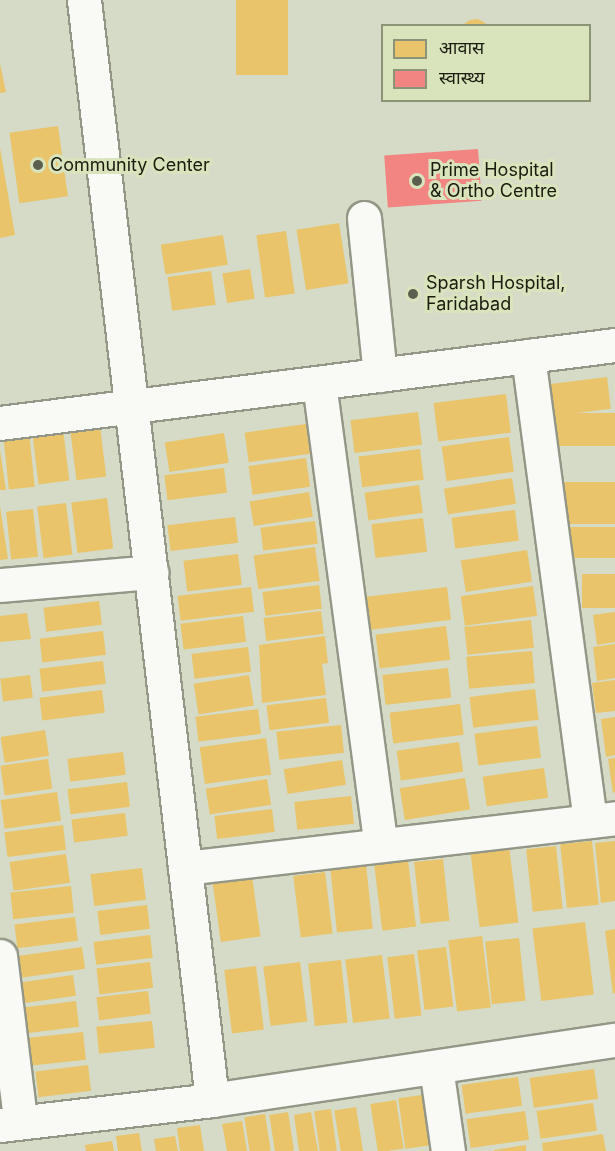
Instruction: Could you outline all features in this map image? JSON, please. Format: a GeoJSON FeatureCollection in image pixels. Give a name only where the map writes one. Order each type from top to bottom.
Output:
{"type":"FeatureCollection","features":[{"type":"Feature","properties":{"kind":"street"},"geometry":{"type":"LineString","coordinates":[[84,0],[212,1100]]}},
{"type":"Feature","properties":{"kind":"street"},"geometry":{"type":"LineString","coordinates":[[364,219],[380,375]]}},
{"type":"Feature","properties":{"kind":"street"},"geometry":{"type":"LineString","coordinates":[[0,423],[615,345]]}},
{"type":"Feature","properties":{"kind":"street"},"geometry":{"type":"LineString","coordinates":[[185,868],[603,819],[528,356]]}},
{"type":"Feature","properties":{"kind":"street"},"geometry":{"type":"LineString","coordinates":[[319,383],[381,845]]}},
{"type":"Feature","properties":{"kind":"street"},"geometry":{"type":"LineString","coordinates":[[0,585],[151,572]]}},
{"type":"Feature","properties":{"kind":"street"},"geometry":{"type":"LineString","coordinates":[[0,956],[10,1122],[212,1100],[615,1041]]}},
{"type":"Feature","properties":{"kind":"street"},"geometry":{"type":"LineString","coordinates":[[436,1066],[448,1151]]}},
{"type":"Feature","properties":{"kind":"building: आवास"},"geometry":{"type":"Polygon","coordinates":[[[236,0],[288,0],[288,75],[236,75],[236,0]]]}},
{"type":"Feature","properties":{"kind":"building: आवास"},"geometry":{"type":"Polygon","coordinates":[[[478,19],[487,24],[464,24],[478,19]]]}},
{"type":"Feature","properties":{"kind":"building: आवास"},"geometry":{"type":"Polygon","coordinates":[[[0,64],[6,92],[0,93],[0,64]]]}},
{"type":"Feature","properties":{"kind":"building: आवास","name":"Community Center"},"geometry":{"type":"Polygon","coordinates":[[[58,126],[68,196],[19,203],[9,133],[58,126]]]}},
{"type":"Feature","properties":{"kind":"building: आवास"},"geometry":{"type":"Polygon","coordinates":[[[0,148],[15,235],[0,238],[0,148]]]}},
{"type":"Feature","properties":{"kind":"building: आवास"},"geometry":{"type":"Polygon","coordinates":[[[339,223],[349,283],[306,290],[297,230],[339,223]]]}},
{"type":"Feature","properties":{"kind":"building: आवास"},"geometry":{"type":"Polygon","coordinates":[[[286,231],[295,293],[265,298],[256,235],[286,231]]]}},
{"type":"Feature","properties":{"kind":"building: आवास"},"geometry":{"type":"Polygon","coordinates":[[[223,235],[228,265],[165,274],[161,245],[223,235]]]}},
{"type":"Feature","properties":{"kind":"building: आवास"},"geometry":{"type":"Polygon","coordinates":[[[250,269],[255,299],[227,303],[222,273],[250,269]]]}},
{"type":"Feature","properties":{"kind":"building: आवास"},"geometry":{"type":"Polygon","coordinates":[[[211,271],[216,305],[172,311],[167,277],[211,271]]]}},
{"type":"Feature","properties":{"kind":"building: आवास"},"geometry":{"type":"Polygon","coordinates":[[[607,377],[611,409],[544,417],[540,385],[607,377]]]}},
{"type":"Feature","properties":{"kind":"building: आवास"},"geometry":{"type":"Polygon","coordinates":[[[506,394],[511,433],[438,442],[434,403],[506,394]]]}},
{"type":"Feature","properties":{"kind":"building: आवास"},"geometry":{"type":"Polygon","coordinates":[[[418,412],[422,445],[355,453],[351,420],[418,412]]]}},
{"type":"Feature","properties":{"kind":"building: आवास"},"geometry":{"type":"Polygon","coordinates":[[[547,413],[615,413],[615,446],[547,446],[547,413]]]}},
{"type":"Feature","properties":{"kind":"building: आवास"},"geometry":{"type":"Polygon","coordinates":[[[306,424],[310,454],[249,462],[245,433],[306,424]]]}},
{"type":"Feature","properties":{"kind":"building: आवास"},"geometry":{"type":"Polygon","coordinates":[[[100,426],[106,477],[76,480],[70,430],[100,426]]]}},
{"type":"Feature","properties":{"kind":"building: आवास"},"geometry":{"type":"Polygon","coordinates":[[[63,429],[69,481],[39,484],[32,433],[63,429]]]}},
{"type":"Feature","properties":{"kind":"building: आवास"},"geometry":{"type":"Polygon","coordinates":[[[29,432],[35,487],[9,489],[3,435],[29,432]]]}},
{"type":"Feature","properties":{"kind":"building: आवास"},"geometry":{"type":"Polygon","coordinates":[[[224,433],[229,463],[169,472],[165,442],[224,433]]]}},
{"type":"Feature","properties":{"kind":"building: आवास"},"geometry":{"type":"Polygon","coordinates":[[[509,437],[514,472],[447,481],[442,446],[509,437]]]}},
{"type":"Feature","properties":{"kind":"building: आवास"},"geometry":{"type":"Polygon","coordinates":[[[420,449],[424,480],[362,487],[358,457],[420,449]]]}},
{"type":"Feature","properties":{"kind":"building: आवास"},"geometry":{"type":"Polygon","coordinates":[[[0,450],[6,490],[0,490],[0,450]]]}},
{"type":"Feature","properties":{"kind":"building: आवास"},"geometry":{"type":"Polygon","coordinates":[[[306,458],[310,487],[253,495],[249,466],[306,458]]]}},
{"type":"Feature","properties":{"kind":"building: आवास"},"geometry":{"type":"Polygon","coordinates":[[[224,468],[227,493],[167,500],[164,475],[224,468]]]}},
{"type":"Feature","properties":{"kind":"building: आवास"},"geometry":{"type":"Polygon","coordinates":[[[512,478],[516,504],[448,514],[444,489],[512,478]]]}},
{"type":"Feature","properties":{"kind":"building: आवास"},"geometry":{"type":"Polygon","coordinates":[[[562,482],[615,482],[615,524],[562,524],[562,482]]]}},
{"type":"Feature","properties":{"kind":"building: आवास"},"geometry":{"type":"Polygon","coordinates":[[[419,485],[423,513],[368,520],[365,493],[419,485]]]}},
{"type":"Feature","properties":{"kind":"building: आवास"},"geometry":{"type":"Polygon","coordinates":[[[309,492],[313,517],[254,526],[250,501],[309,492]]]}},
{"type":"Feature","properties":{"kind":"building: आवास"},"geometry":{"type":"Polygon","coordinates":[[[107,498],[113,549],[77,553],[71,502],[107,498]]]}},
{"type":"Feature","properties":{"kind":"building: आवास"},"geometry":{"type":"Polygon","coordinates":[[[66,503],[72,555],[44,558],[37,507],[66,503]]]}},
{"type":"Feature","properties":{"kind":"building: आवास"},"geometry":{"type":"Polygon","coordinates":[[[0,506],[8,559],[0,560],[0,506]]]}},
{"type":"Feature","properties":{"kind":"building: आवास"},"geometry":{"type":"Polygon","coordinates":[[[33,509],[38,557],[11,560],[6,512],[33,509]]]}},
{"type":"Feature","properties":{"kind":"building: आवास"},"geometry":{"type":"Polygon","coordinates":[[[515,510],[519,541],[455,549],[451,518],[515,510]]]}},
{"type":"Feature","properties":{"kind":"building: आवास"},"geometry":{"type":"Polygon","coordinates":[[[235,517],[238,543],[171,551],[168,525],[235,517]]]}},
{"type":"Feature","properties":{"kind":"building: आवास"},"geometry":{"type":"Polygon","coordinates":[[[423,518],[427,552],[376,558],[371,524],[423,518]]]}},
{"type":"Feature","properties":{"kind":"building: आवास"},"geometry":{"type":"Polygon","coordinates":[[[315,521],[318,544],[263,551],[260,528],[315,521]]]}},
{"type":"Feature","properties":{"kind":"building: आवास"},"geometry":{"type":"Polygon","coordinates":[[[570,527],[615,527],[615,558],[570,558],[570,527]]]}},
{"type":"Feature","properties":{"kind":"building: आवास"},"geometry":{"type":"Polygon","coordinates":[[[315,547],[320,581],[258,589],[254,556],[315,547]]]}},
{"type":"Feature","properties":{"kind":"building: आवास"},"geometry":{"type":"Polygon","coordinates":[[[527,550],[532,582],[466,592],[461,560],[527,550]]]}},
{"type":"Feature","properties":{"kind":"building: आवास"},"geometry":{"type":"Polygon","coordinates":[[[238,554],[242,585],[187,591],[183,561],[238,554]]]}},
{"type":"Feature","properties":{"kind":"building: आवास"},"geometry":{"type":"Polygon","coordinates":[[[582,574],[615,574],[615,608],[582,608],[582,574]]]}},
{"type":"Feature","properties":{"kind":"building: आवास"},"geometry":{"type":"Polygon","coordinates":[[[319,585],[322,609],[265,616],[262,592],[319,585]]]}},
{"type":"Feature","properties":{"kind":"building: आवास"},"geometry":{"type":"Polygon","coordinates":[[[533,586],[537,616],[465,626],[461,596],[533,586]]]}},
{"type":"Feature","properties":{"kind":"building: आवास"},"geometry":{"type":"Polygon","coordinates":[[[251,587],[254,612],[181,621],[178,596],[251,587]]]}},
{"type":"Feature","properties":{"kind":"building: आवास"},"geometry":{"type":"Polygon","coordinates":[[[447,587],[451,620],[371,630],[367,597],[447,587]]]}},
{"type":"Feature","properties":{"kind":"building: आवास"},"geometry":{"type":"Polygon","coordinates":[[[99,601],[102,625],[46,632],[43,608],[99,601]]]}},
{"type":"Feature","properties":{"kind":"building: आवास"},"geometry":{"type":"Polygon","coordinates":[[[321,611],[324,634],[266,641],[263,618],[321,611]]]}},
{"type":"Feature","properties":{"kind":"building: आवास"},"geometry":{"type":"Polygon","coordinates":[[[615,612],[615,642],[597,645],[593,615],[615,612]]]}},
{"type":"Feature","properties":{"kind":"building: आवास"},"geometry":{"type":"Polygon","coordinates":[[[27,613],[31,639],[0,642],[0,616],[27,613]]]}},
{"type":"Feature","properties":{"kind":"building: आवास"},"geometry":{"type":"Polygon","coordinates":[[[243,616],[246,642],[184,649],[180,624],[243,616]]]}},
{"type":"Feature","properties":{"kind":"building: आवास"},"geometry":{"type":"Polygon","coordinates":[[[531,620],[534,648],[467,655],[464,627],[531,620]]]}},
{"type":"Feature","properties":{"kind":"building: आवास"},"geometry":{"type":"Polygon","coordinates":[[[446,626],[450,660],[380,668],[376,635],[446,626]]]}},
{"type":"Feature","properties":{"kind":"building: आवास"},"geometry":{"type":"Polygon","coordinates":[[[103,631],[106,655],[42,663],[39,639],[103,631]]]}},
{"type":"Feature","properties":{"kind":"building: आवास"},"geometry":{"type":"Polygon","coordinates":[[[325,636],[328,663],[322,664],[326,695],[262,703],[259,645],[325,636]]]}},
{"type":"Feature","properties":{"kind":"building: आवास"},"geometry":{"type":"Polygon","coordinates":[[[615,644],[615,678],[597,681],[593,647],[615,644]]]}},
{"type":"Feature","properties":{"kind":"building: आवास"},"geometry":{"type":"Polygon","coordinates":[[[248,647],[251,672],[194,679],[191,654],[248,647]]]}},
{"type":"Feature","properties":{"kind":"building: आवास"},"geometry":{"type":"Polygon","coordinates":[[[532,651],[535,683],[469,689],[466,657],[532,651]]]}},
{"type":"Feature","properties":{"kind":"building: आवास"},"geometry":{"type":"Polygon","coordinates":[[[103,661],[106,684],[42,692],[39,669],[103,661]]]}},
{"type":"Feature","properties":{"kind":"building: आवास"},"geometry":{"type":"Polygon","coordinates":[[[448,668],[451,698],[385,705],[382,675],[448,668]]]}},
{"type":"Feature","properties":{"kind":"building: आवास"},"geometry":{"type":"Polygon","coordinates":[[[30,675],[33,698],[3,701],[0,679],[30,675]]]}},
{"type":"Feature","properties":{"kind":"building: आवास"},"geometry":{"type":"Polygon","coordinates":[[[249,675],[254,706],[199,714],[194,684],[249,675]]]}},
{"type":"Feature","properties":{"kind":"building: आवास"},"geometry":{"type":"Polygon","coordinates":[[[615,680],[615,711],[596,713],[592,683],[615,680]]]}},
{"type":"Feature","properties":{"kind":"building: आवास"},"geometry":{"type":"Polygon","coordinates":[[[535,689],[539,720],[473,728],[469,697],[535,689]]]}},
{"type":"Feature","properties":{"kind":"building: आवास"},"geometry":{"type":"Polygon","coordinates":[[[102,690],[105,713],[42,721],[39,698],[102,690]]]}},
{"type":"Feature","properties":{"kind":"building: आवास"},"geometry":{"type":"Polygon","coordinates":[[[326,698],[329,723],[269,730],[266,705],[326,698]]]}},
{"type":"Feature","properties":{"kind":"building: आवास"},"geometry":{"type":"Polygon","coordinates":[[[460,704],[464,735],[393,743],[390,713],[460,704]]]}},
{"type":"Feature","properties":{"kind":"building: आवास"},"geometry":{"type":"Polygon","coordinates":[[[258,709],[261,734],[199,741],[195,717],[258,709]]]}},
{"type":"Feature","properties":{"kind":"building: आवास"},"geometry":{"type":"Polygon","coordinates":[[[615,717],[615,755],[606,757],[601,719],[615,717]]]}},
{"type":"Feature","properties":{"kind":"building: आवास"},"geometry":{"type":"Polygon","coordinates":[[[341,725],[344,753],[279,760],[276,732],[341,725]]]}},
{"type":"Feature","properties":{"kind":"building: आवास"},"geometry":{"type":"Polygon","coordinates":[[[537,726],[541,758],[478,765],[474,734],[537,726]]]}},
{"type":"Feature","properties":{"kind":"building: आवास"},"geometry":{"type":"Polygon","coordinates":[[[45,730],[49,756],[5,763],[1,737],[45,730]]]}},
{"type":"Feature","properties":{"kind":"building: आवास"},"geometry":{"type":"Polygon","coordinates":[[[266,738],[271,775],[205,784],[200,747],[266,738]]]}},
{"type":"Feature","properties":{"kind":"building: आवास"},"geometry":{"type":"Polygon","coordinates":[[[459,742],[463,772],[401,780],[397,751],[459,742]]]}},
{"type":"Feature","properties":{"kind":"building: आवास"},"geometry":{"type":"Polygon","coordinates":[[[123,752],[126,775],[70,782],[67,759],[123,752]]]}},
{"type":"Feature","properties":{"kind":"building: आवास"},"geometry":{"type":"Polygon","coordinates":[[[615,758],[615,792],[613,793],[608,759],[615,758]]]}},
{"type":"Feature","properties":{"kind":"building: आवास"},"geometry":{"type":"Polygon","coordinates":[[[48,759],[52,789],[5,795],[0,766],[48,759]]]}},
{"type":"Feature","properties":{"kind":"building: आवास"},"geometry":{"type":"Polygon","coordinates":[[[342,760],[346,785],[288,794],[284,769],[342,760]]]}},
{"type":"Feature","properties":{"kind":"building: आवास"},"geometry":{"type":"Polygon","coordinates":[[[544,768],[548,798],[487,806],[483,777],[544,768]]]}},
{"type":"Feature","properties":{"kind":"building: आवास"},"geometry":{"type":"Polygon","coordinates":[[[465,778],[470,810],[405,820],[400,788],[465,778]]]}},
{"type":"Feature","properties":{"kind":"building: आवास"},"geometry":{"type":"Polygon","coordinates":[[[267,779],[271,805],[210,814],[206,789],[267,779]]]}},
{"type":"Feature","properties":{"kind":"building: आवास"},"geometry":{"type":"Polygon","coordinates":[[[127,782],[130,807],[70,814],[67,789],[127,782]]]}},
{"type":"Feature","properties":{"kind":"building: आवास"},"geometry":{"type":"Polygon","coordinates":[[[57,792],[61,821],[5,829],[1,800],[57,792]]]}},
{"type":"Feature","properties":{"kind":"building: आवास"},"geometry":{"type":"Polygon","coordinates":[[[351,796],[354,824],[297,830],[294,802],[351,796]]]}},
{"type":"Feature","properties":{"kind":"building: आवास"},"geometry":{"type":"Polygon","coordinates":[[[272,809],[275,832],[217,839],[214,816],[272,809]]]}},
{"type":"Feature","properties":{"kind":"building: आवास"},"geometry":{"type":"Polygon","coordinates":[[[125,813],[128,836],[74,842],[71,820],[125,813]]]}},
{"type":"Feature","properties":{"kind":"building: आवास"},"geometry":{"type":"Polygon","coordinates":[[[63,825],[66,850],[7,857],[4,832],[63,825]]]}},
{"type":"Feature","properties":{"kind":"building: आवास"},"geometry":{"type":"Polygon","coordinates":[[[592,841],[599,905],[567,908],[560,844],[592,841]]]}},
{"type":"Feature","properties":{"kind":"building: आवास"},"geometry":{"type":"Polygon","coordinates":[[[615,841],[615,901],[601,903],[595,843],[615,841]]]}},
{"type":"Feature","properties":{"kind":"building: आवास"},"geometry":{"type":"Polygon","coordinates":[[[509,846],[518,922],[480,927],[470,851],[509,846]]]}},
{"type":"Feature","properties":{"kind":"building: आवास"},"geometry":{"type":"Polygon","coordinates":[[[556,846],[563,909],[533,912],[526,849],[556,846]]]}},
{"type":"Feature","properties":{"kind":"building: आवास"},"geometry":{"type":"Polygon","coordinates":[[[66,854],[70,883],[14,891],[10,862],[66,854]]]}},
{"type":"Feature","properties":{"kind":"building: आवास"},"geometry":{"type":"Polygon","coordinates":[[[443,859],[449,921],[421,924],[414,862],[443,859]]]}},
{"type":"Feature","properties":{"kind":"building: आवास"},"geometry":{"type":"Polygon","coordinates":[[[408,861],[416,927],[382,931],[374,865],[408,861]]]}},
{"type":"Feature","properties":{"kind":"building: आवास"},"geometry":{"type":"Polygon","coordinates":[[[366,864],[373,929],[337,932],[330,868],[366,864]]]}},
{"type":"Feature","properties":{"kind":"building: आवास"},"geometry":{"type":"Polygon","coordinates":[[[142,868],[146,900],[94,906],[90,874],[142,868]]]}},
{"type":"Feature","properties":{"kind":"building: आवास"},"geometry":{"type":"Polygon","coordinates":[[[325,872],[333,934],[301,937],[293,876],[325,872]]]}},
{"type":"Feature","properties":{"kind":"building: आवास"},"geometry":{"type":"Polygon","coordinates":[[[252,876],[260,936],[221,942],[212,882],[252,876]]]}},
{"type":"Feature","properties":{"kind":"building: आवास"},"geometry":{"type":"Polygon","coordinates":[[[71,886],[74,913],[13,919],[10,892],[71,886]]]}},
{"type":"Feature","properties":{"kind":"building: आवास"},"geometry":{"type":"Polygon","coordinates":[[[147,905],[150,929],[100,935],[97,911],[147,905]]]}},
{"type":"Feature","properties":{"kind":"building: आवास"},"geometry":{"type":"Polygon","coordinates":[[[75,917],[78,941],[17,948],[14,924],[75,917]]]}},
{"type":"Feature","properties":{"kind":"building: आवास"},"geometry":{"type":"Polygon","coordinates":[[[585,922],[594,994],[541,1001],[532,928],[585,922]]]}},
{"type":"Feature","properties":{"kind":"building: आवास"},"geometry":{"type":"Polygon","coordinates":[[[615,929],[615,993],[613,994],[605,931],[615,929]]]}},
{"type":"Feature","properties":{"kind":"building: आवास"},"geometry":{"type":"Polygon","coordinates":[[[150,935],[153,958],[96,965],[93,942],[150,935]]]}},
{"type":"Feature","properties":{"kind":"building: आवास"},"geometry":{"type":"Polygon","coordinates":[[[482,936],[491,1007],[457,1012],[448,940],[482,936]]]}},
{"type":"Feature","properties":{"kind":"building: आवास"},"geometry":{"type":"Polygon","coordinates":[[[519,938],[526,1001],[492,1004],[485,942],[519,938]]]}},
{"type":"Feature","properties":{"kind":"building: आवास"},"geometry":{"type":"Polygon","coordinates":[[[82,947],[85,969],[21,978],[18,956],[82,947]]]}},
{"type":"Feature","properties":{"kind":"building: आवास"},"geometry":{"type":"Polygon","coordinates":[[[446,947],[453,1007],[425,1010],[417,951],[446,947]]]}},
{"type":"Feature","properties":{"kind":"building: आवास"},"geometry":{"type":"Polygon","coordinates":[[[414,954],[422,1016],[395,1019],[387,957],[414,954]]]}},
{"type":"Feature","properties":{"kind":"building: आवास"},"geometry":{"type":"Polygon","coordinates":[[[382,955],[390,1019],[353,1023],[345,960],[382,955]]]}},
{"type":"Feature","properties":{"kind":"building: आवास"},"geometry":{"type":"Polygon","coordinates":[[[341,960],[348,1023],[315,1026],[308,963],[341,960]]]}},
{"type":"Feature","properties":{"kind":"building: आवास"},"geometry":{"type":"Polygon","coordinates":[[[150,962],[153,988],[100,994],[96,969],[150,962]]]}},
{"type":"Feature","properties":{"kind":"building: आवास"},"geometry":{"type":"Polygon","coordinates":[[[300,962],[307,1022],[271,1026],[263,967],[300,962]]]}},
{"type":"Feature","properties":{"kind":"building: आवास"},"geometry":{"type":"Polygon","coordinates":[[[256,966],[264,1030],[232,1033],[224,970],[256,966]]]}},
{"type":"Feature","properties":{"kind":"building: आवास"},"geometry":{"type":"Polygon","coordinates":[[[73,975],[76,996],[19,1004],[17,983],[73,975]]]}},
{"type":"Feature","properties":{"kind":"building: आवास"},"geometry":{"type":"Polygon","coordinates":[[[148,991],[151,1014],[99,1020],[96,997],[148,991]]]}},
{"type":"Feature","properties":{"kind":"building: आवास"},"geometry":{"type":"Polygon","coordinates":[[[76,1001],[79,1027],[21,1034],[17,1008],[76,1001]]]}},
{"type":"Feature","properties":{"kind":"building: आवास"},"geometry":{"type":"Polygon","coordinates":[[[152,1021],[155,1048],[99,1054],[96,1027],[152,1021]]]}},
{"type":"Feature","properties":{"kind":"building: आवास"},"geometry":{"type":"Polygon","coordinates":[[[83,1032],[86,1060],[27,1066],[24,1038],[83,1032]]]}},
{"type":"Feature","properties":{"kind":"building: आवास"},"geometry":{"type":"Polygon","coordinates":[[[88,1065],[91,1091],[39,1097],[35,1071],[88,1065]]]}},
{"type":"Feature","properties":{"kind":"building: आवास"},"geometry":{"type":"Polygon","coordinates":[[[594,1069],[598,1099],[534,1108],[530,1078],[594,1069]]]}},
{"type":"Feature","properties":{"kind":"building: आवास"},"geometry":{"type":"Polygon","coordinates":[[[518,1077],[522,1106],[466,1114],[462,1085],[518,1077]]]}},
{"type":"Feature","properties":{"kind":"building: आवास"},"geometry":{"type":"Polygon","coordinates":[[[422,1095],[429,1146],[405,1149],[398,1098],[422,1095]]]}},
{"type":"Feature","properties":{"kind":"building: आवास"},"geometry":{"type":"Polygon","coordinates":[[[396,1100],[404,1148],[378,1151],[370,1104],[396,1100]]]}},
{"type":"Feature","properties":{"kind":"building: आवास"},"geometry":{"type":"Polygon","coordinates":[[[593,1103],[597,1131],[540,1139],[537,1111],[593,1103]]]}},
{"type":"Feature","properties":{"kind":"building: आवास"},"geometry":{"type":"Polygon","coordinates":[[[356,1107],[363,1151],[341,1151],[334,1110],[356,1107]]]}},
{"type":"Feature","properties":{"kind":"building: आवास"},"geometry":{"type":"Polygon","coordinates":[[[331,1109],[337,1151],[320,1151],[314,1111],[331,1109]]]}},
{"type":"Feature","properties":{"kind":"building: आवास"},"geometry":{"type":"Polygon","coordinates":[[[525,1111],[529,1140],[471,1148],[467,1119],[525,1111]]]}},
{"type":"Feature","properties":{"kind":"building: आवास"},"geometry":{"type":"Polygon","coordinates":[[[288,1112],[294,1151],[275,1151],[269,1115],[288,1112]]]}},
{"type":"Feature","properties":{"kind":"building: आवास"},"geometry":{"type":"Polygon","coordinates":[[[311,1112],[318,1151],[299,1151],[294,1115],[311,1112]]]}},
{"type":"Feature","properties":{"kind":"building: आवास"},"geometry":{"type":"Polygon","coordinates":[[[265,1114],[271,1151],[250,1151],[244,1117],[265,1114]]]}},
{"type":"Feature","properties":{"kind":"building: आवास"},"geometry":{"type":"Polygon","coordinates":[[[242,1121],[247,1151],[227,1151],[222,1124],[242,1121]]]}},
{"type":"Feature","properties":{"kind":"building: आवास"},"geometry":{"type":"Polygon","coordinates":[[[200,1125],[204,1151],[180,1151],[177,1128],[200,1125]]]}},
{"type":"Feature","properties":{"kind":"building: आवास"},"geometry":{"type":"Polygon","coordinates":[[[139,1133],[142,1151],[118,1151],[116,1136],[139,1133]]]}},
{"type":"Feature","properties":{"kind":"building: आवास"},"geometry":{"type":"Polygon","coordinates":[[[603,1134],[606,1151],[543,1151],[542,1143],[603,1134]]]}},
{"type":"Feature","properties":{"kind":"building: आवास"},"geometry":{"type":"Polygon","coordinates":[[[175,1136],[178,1151],[156,1151],[154,1139],[175,1136]]]}},
{"type":"Feature","properties":{"kind":"building: आवास"},"geometry":{"type":"Polygon","coordinates":[[[112,1141],[114,1151],[86,1151],[85,1145],[112,1141]]]}},
{"type":"Feature","properties":{"kind":"building: आवास"},"geometry":{"type":"Polygon","coordinates":[[[526,1145],[526,1151],[494,1151],[494,1150],[526,1145]]]}},
{"type":"Feature","properties":{"kind":"building: स्वास्थ्य"},"geometry":{"type":"Polygon","coordinates":[[[478,149],[482,201],[388,207],[384,156],[478,149]]]}},
{"type":"Feature","properties":{"kind":"place","name":"Community Center"},"geometry":{"type":"Point","coordinates":[38,165]}},
{"type":"Feature","properties":{"kind":"place","name":"Prime Hospital & Ortho Centre"},"geometry":{"type":"Point","coordinates":[417,181]}},
{"type":"Feature","properties":{"kind":"place","name":"Sparsh Hospital, Faridabad"},"geometry":{"type":"Point","coordinates":[413,294]}}]}
